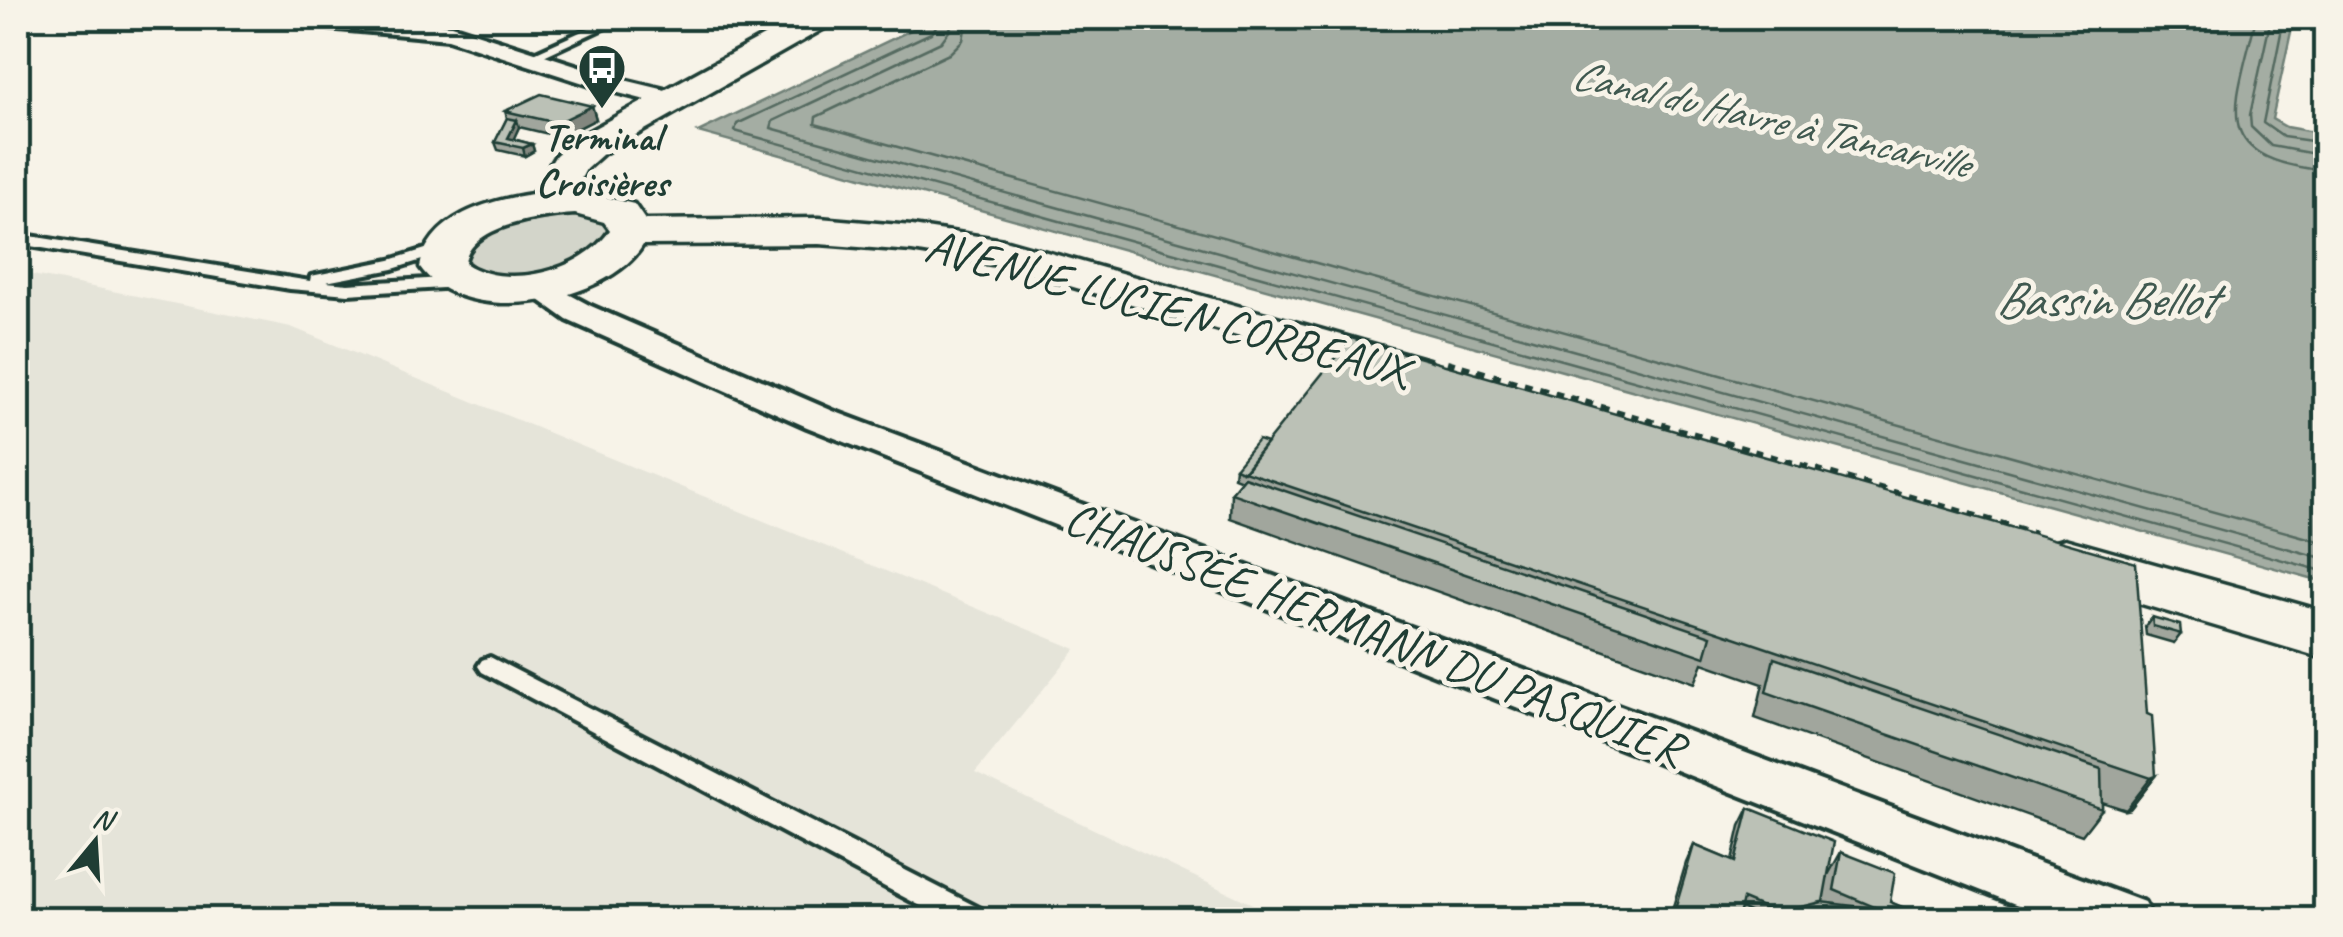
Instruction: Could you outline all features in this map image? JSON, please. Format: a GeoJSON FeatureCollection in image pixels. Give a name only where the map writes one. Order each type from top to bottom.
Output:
{"type":"FeatureCollection","features":[{"type":"Feature","properties":{"kind":"main road"},"geometry":{"type":"LineString","coordinates":[[548,203],[570,163],[591,145],[819,18]]}},
{"type":"Feature","properties":{"kind":"main road"},"geometry":{"type":"LineString","coordinates":[[548,203],[600,204],[630,220],[632,233],[619,253],[588,272],[537,286],[492,289],[451,265],[456,236],[486,220],[548,203]]}},
{"type":"Feature","properties":{"kind":"main road","name":"AVENUE LUCIEN CORBEAUX"},"geometry":{"type":"LineString","coordinates":[[632,233],[813,230],[964,245],[1004,253],[1460,385]]}},
{"type":"Feature","properties":{"kind":"main road"},"geometry":{"type":"LineString","coordinates":[[2029,550],[2326,636]]}},
{"type":"Feature","properties":{"kind":"street"},"geometry":{"type":"LineString","coordinates":[[294,18],[451,32],[673,99]]}},
{"type":"Feature","properties":{"kind":"street"},"geometry":{"type":"LineString","coordinates":[[588,272],[629,334]]}},
{"type":"Feature","properties":{"kind":"street","name":"CHAUSSÉE HERMANN DU PASQUIER"},"geometry":{"type":"LineString","coordinates":[[537,286],[579,313],[820,420],[2124,920]]}},
{"type":"Feature","properties":{"kind":"lane"},"geometry":{"type":"LineString","coordinates":[[529,58],[618,18]]}},
{"type":"Feature","properties":{"kind":"lane"},"geometry":{"type":"LineString","coordinates":[[18,239],[290,284],[348,289],[451,265]]}},
{"type":"Feature","properties":{"kind":"lane"},"geometry":{"type":"LineString","coordinates":[[290,284],[393,264],[451,265]]}},
{"type":"Feature","properties":{"kind":"lane"},"geometry":{"type":"LineString","coordinates":[[490,666],[974,920]]}},
{"type":"Feature","properties":{"kind":"shaded area"},"geometry":{"type":"Polygon","coordinates":[[[560,209],[609,220],[612,234],[574,263],[532,275],[484,272],[465,256],[482,231],[560,209]]]}},
{"type":"Feature","properties":{"kind":"shaded area"},"geometry":{"type":"Polygon","coordinates":[[[18,272],[291,327],[1076,649],[975,773],[1284,919],[18,919],[18,272]]]}},
{"type":"Feature","properties":{"kind":"water","name":"Bassin Bellot"},"geometry":{"type":"Polygon","coordinates":[[[936,18],[2294,18],[2272,119],[2286,127],[2325,134],[2325,582],[698,132],[936,18]]]}},
{"type":"Feature","properties":{"kind":"building"},"geometry":{"type":"Polygon","coordinates":[[[541,94],[592,106],[557,123],[505,111],[541,94]]]}},
{"type":"Feature","properties":{"kind":"building"},"geometry":{"type":"Polygon","coordinates":[[[507,118],[517,120],[508,138],[532,144],[523,148],[495,142],[507,118]]]}},
{"type":"Feature","properties":{"kind":"building"},"geometry":{"type":"Polygon","coordinates":[[[1351,338],[2136,563],[2147,714],[2152,716],[2156,776],[2151,778],[1244,471],[1351,338]]]}},
{"type":"Feature","properties":{"kind":"building"},"geometry":{"type":"Polygon","coordinates":[[[1258,440],[1267,443],[1244,472],[1235,468],[1258,440]]]}},
{"type":"Feature","properties":{"kind":"building"},"geometry":{"type":"Polygon","coordinates":[[[1244,477],[1711,636],[1705,657],[1231,493],[1244,477]]]}},
{"type":"Feature","properties":{"kind":"building"},"geometry":{"type":"Polygon","coordinates":[[[2152,617],[2180,625],[2181,634],[2153,626],[2152,617]]]}},
{"type":"Feature","properties":{"kind":"building"},"geometry":{"type":"Polygon","coordinates":[[[1774,658],[2101,769],[2102,809],[1766,692],[1774,658]]]}},
{"type":"Feature","properties":{"kind":"building"},"geometry":{"type":"Polygon","coordinates":[[[1749,808],[1834,842],[1823,902],[1781,915],[1743,899],[1738,920],[1672,920],[1694,845],[1735,862],[1749,808]]]}},
{"type":"Feature","properties":{"kind":"building"},"geometry":{"type":"Polygon","coordinates":[[[1841,852],[1895,873],[1890,902],[1932,920],[1905,920],[1834,890],[1841,852]]]}},
{"type":"Feature","properties":{"kind":"building"},"geometry":{"type":"Polygon","coordinates":[[[1821,902],[1861,907],[1890,920],[1777,920],[1786,911],[1821,902]]]}},
{"type":"Feature","properties":{"kind":"building"},"geometry":{"type":"Polygon","coordinates":[[[1741,908],[1766,920],[1738,920],[1741,908]]]}},
{"type":"Feature","properties":{"kind":"place","name":"Terminal Croisières"},"geometry":{"type":"Point","coordinates":[602,110]}},
{"type":"Feature","properties":{"kind":"water label","name":"Canal du Havre à Tancarville"},"geometry":{"type":"Point","coordinates":[1771,118]}}]}
